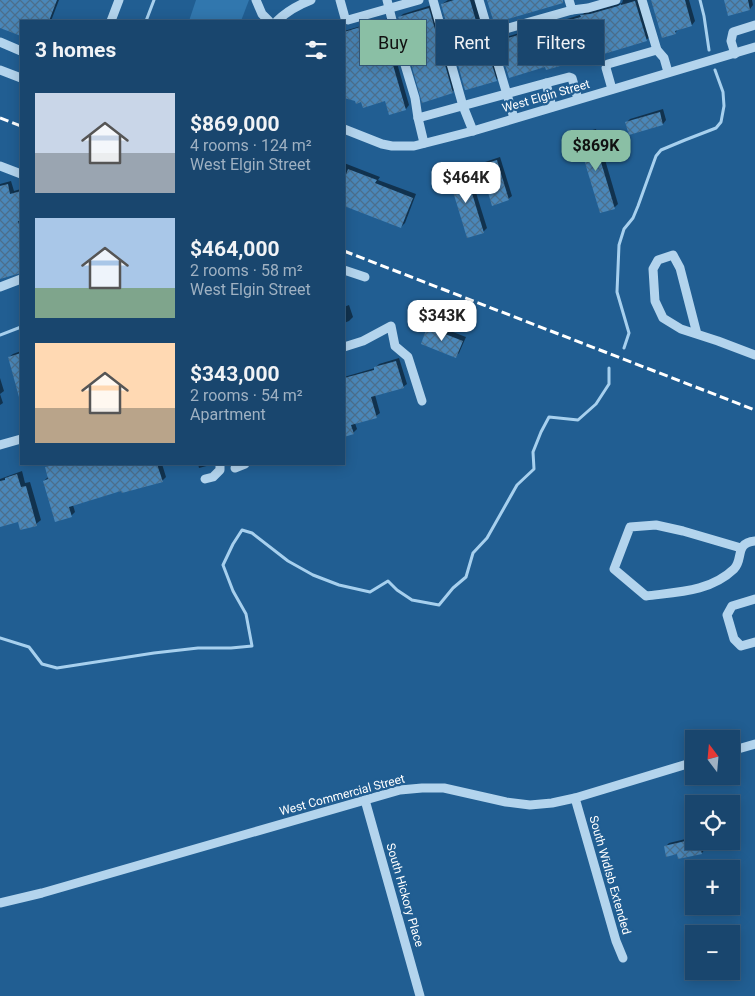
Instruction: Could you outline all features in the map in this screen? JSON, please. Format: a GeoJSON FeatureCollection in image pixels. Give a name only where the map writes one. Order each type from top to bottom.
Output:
{"type":"FeatureCollection","features":[{"type":"Feature","properties":{"kind":"street"},"geometry":{"type":"LineString","coordinates":[[111,20],[119,0]]}},
{"type":"Feature","properties":{"kind":"street"},"geometry":{"type":"LineString","coordinates":[[256,0],[262,14],[268,20]]}},
{"type":"Feature","properties":{"kind":"street"},"geometry":{"type":"LineString","coordinates":[[278,20],[285,13],[311,0]]}},
{"type":"Feature","properties":{"kind":"street"},"geometry":{"type":"LineString","coordinates":[[340,0],[345,18],[348,20],[388,4],[419,0]]}},
{"type":"Feature","properties":{"kind":"street"},"geometry":{"type":"LineString","coordinates":[[433,0],[463,106],[473,131]]}},
{"type":"Feature","properties":{"kind":"street"},"geometry":{"type":"LineString","coordinates":[[479,0],[484,20]]}},
{"type":"Feature","properties":{"kind":"street"},"geometry":{"type":"LineString","coordinates":[[569,0],[572,10]]}},
{"type":"Feature","properties":{"kind":"street"},"geometry":{"type":"LineString","coordinates":[[508,28],[616,0]]}},
{"type":"Feature","properties":{"kind":"street"},"geometry":{"type":"LineString","coordinates":[[642,0],[657,50],[664,58],[668,72]]}},
{"type":"Feature","properties":{"kind":"street"},"geometry":{"type":"LineString","coordinates":[[388,4],[415,98],[424,143]]}},
{"type":"Feature","properties":{"kind":"street"},"geometry":{"type":"LineString","coordinates":[[735,54],[731,41],[733,32],[755,25]]}},
{"type":"Feature","properties":{"kind":"street"},"geometry":{"type":"LineString","coordinates":[[0,42],[20,51]]}},
{"type":"Feature","properties":{"kind":"street","name":"West Elgin Street"},"geometry":{"type":"LineString","coordinates":[[345,129],[392,146],[409,146],[424,143],[473,131],[755,47]]}},
{"type":"Feature","properties":{"kind":"street"},"geometry":{"type":"LineString","coordinates":[[612,89],[606,68],[608,64],[657,50]]}},
{"type":"Feature","properties":{"kind":"street"},"geometry":{"type":"LineString","coordinates":[[497,65],[514,118]]}},
{"type":"Feature","properties":{"kind":"street"},"geometry":{"type":"LineString","coordinates":[[0,70],[20,78]]}},
{"type":"Feature","properties":{"kind":"street"},"geometry":{"type":"LineString","coordinates":[[418,118],[569,77],[572,78],[578,99]]}},
{"type":"Feature","properties":{"kind":"street"},"geometry":{"type":"LineString","coordinates":[[546,83],[552,107]]}},
{"type":"Feature","properties":{"kind":"street"},"geometry":{"type":"LineString","coordinates":[[0,166],[20,174]]}},
{"type":"Feature","properties":{"kind":"street"},"geometry":{"type":"LineString","coordinates":[[697,334],[680,268],[673,255],[658,260],[653,269],[655,301],[663,318],[681,329],[755,355]]}},
{"type":"Feature","properties":{"kind":"street"},"geometry":{"type":"LineString","coordinates":[[345,270],[365,277]]}},
{"type":"Feature","properties":{"kind":"street"},"geometry":{"type":"LineString","coordinates":[[0,287],[20,279]]}},
{"type":"Feature","properties":{"kind":"street"},"geometry":{"type":"LineString","coordinates":[[345,347],[363,341],[391,326],[395,346],[408,357],[422,401]]}},
{"type":"Feature","properties":{"kind":"street"},"geometry":{"type":"LineString","coordinates":[[0,445],[20,439]]}},
{"type":"Feature","properties":{"kind":"street"},"geometry":{"type":"LineString","coordinates":[[205,479],[213,477],[220,470],[220,465]]}},
{"type":"Feature","properties":{"kind":"street"},"geometry":{"type":"LineString","coordinates":[[235,468],[242,465]]}},
{"type":"Feature","properties":{"kind":"street"},"geometry":{"type":"LineString","coordinates":[[741,548],[656,525],[630,527],[614,568],[646,596],[695,590],[717,583],[736,568],[741,548],[748,542],[755,541]]}},
{"type":"Feature","properties":{"kind":"street"},"geometry":{"type":"LineString","coordinates":[[755,599],[732,606],[728,615],[734,639],[741,646],[755,642]]}},
{"type":"Feature","properties":{"kind":"street"},"geometry":{"type":"LineString","coordinates":[[740,748],[755,744]]}},
{"type":"Feature","properties":{"kind":"street","name":"West Commercial Street"},"geometry":{"type":"LineString","coordinates":[[0,903],[400,790],[444,788],[506,802],[530,805],[575,798],[685,765]]}},
{"type":"Feature","properties":{"kind":"street","name":"South Widlsb Extended"},"geometry":{"type":"LineString","coordinates":[[575,798],[616,941],[623,958]]}},
{"type":"Feature","properties":{"kind":"street","name":"South Hickory Place"},"geometry":{"type":"LineString","coordinates":[[365,800],[420,996]]}},
{"type":"Feature","properties":{"kind":"shaded area"},"geometry":{"type":"Polygon","coordinates":[[[196,0],[249,0],[241,20],[189,20],[196,0]]]}},
{"type":"Feature","properties":{"kind":"building"},"geometry":{"type":"Polygon","coordinates":[[[0,0],[57,0],[49,20],[20,20],[20,36],[0,28],[0,0]]]}},
{"type":"Feature","properties":{"kind":"building"},"geometry":{"type":"Polygon","coordinates":[[[454,0],[470,0],[476,20],[445,20],[441,4],[454,0]]]}},
{"type":"Feature","properties":{"kind":"building"},"geometry":{"type":"Polygon","coordinates":[[[487,0],[563,0],[563,3],[504,20],[493,20],[487,0]]]}},
{"type":"Feature","properties":{"kind":"building"},"geometry":{"type":"Polygon","coordinates":[[[651,0],[685,0],[692,26],[675,31],[676,34],[662,38],[651,0]]]}},
{"type":"Feature","properties":{"kind":"building"},"geometry":{"type":"Polygon","coordinates":[[[724,0],[748,0],[750,10],[728,16],[724,0]]]}},
{"type":"Feature","properties":{"kind":"building"},"geometry":{"type":"Polygon","coordinates":[[[635,1],[647,41],[604,54],[604,20],[570,20],[581,17],[580,15],[635,1]]]}},
{"type":"Feature","properties":{"kind":"building"},"geometry":{"type":"Polygon","coordinates":[[[429,8],[436,33],[436,65],[445,65],[453,93],[422,103],[411,65],[426,65],[426,20],[399,20],[398,17],[429,8]]]}},
{"type":"Feature","properties":{"kind":"building"},"geometry":{"type":"Polygon","coordinates":[[[360,27],[360,65],[393,65],[406,110],[389,115],[385,101],[363,108],[361,102],[356,104],[355,101],[345,98],[345,32],[360,27]]]}},
{"type":"Feature","properties":{"kind":"building"},"geometry":{"type":"Polygon","coordinates":[[[518,35],[518,65],[560,66],[546,70],[545,67],[509,78],[505,65],[508,65],[508,38],[518,35]]]}},
{"type":"Feature","properties":{"kind":"building"},"geometry":{"type":"Polygon","coordinates":[[[458,65],[492,65],[497,81],[465,90],[458,65]]]}},
{"type":"Feature","properties":{"kind":"building"},"geometry":{"type":"Polygon","coordinates":[[[660,112],[663,125],[629,135],[625,122],[660,112]]]}},
{"type":"Feature","properties":{"kind":"building"},"geometry":{"type":"Polygon","coordinates":[[[592,132],[615,209],[600,213],[577,136],[592,132]]]}},
{"type":"Feature","properties":{"kind":"building"},"geometry":{"type":"Polygon","coordinates":[[[497,160],[509,200],[492,206],[480,165],[497,160]]]}},
{"type":"Feature","properties":{"kind":"building"},"geometry":{"type":"Polygon","coordinates":[[[348,169],[377,180],[375,183],[413,198],[401,228],[345,206],[345,177],[348,169]]]}},
{"type":"Feature","properties":{"kind":"building"},"geometry":{"type":"Polygon","coordinates":[[[465,170],[484,233],[467,238],[448,175],[465,170]]]}},
{"type":"Feature","properties":{"kind":"building"},"geometry":{"type":"Polygon","coordinates":[[[8,184],[10,194],[20,191],[20,221],[18,221],[20,228],[20,273],[0,279],[0,186],[8,184]]]}},
{"type":"Feature","properties":{"kind":"building"},"geometry":{"type":"Polygon","coordinates":[[[427,327],[463,341],[456,358],[421,344],[427,327]]]}},
{"type":"Feature","properties":{"kind":"building"},"geometry":{"type":"Polygon","coordinates":[[[20,353],[19,397],[8,357],[20,353]]]}},
{"type":"Feature","properties":{"kind":"building"},"geometry":{"type":"Polygon","coordinates":[[[396,361],[404,388],[371,397],[377,418],[351,425],[354,434],[345,437],[345,378],[374,370],[374,367],[396,361]]]}},
{"type":"Feature","properties":{"kind":"building"},"geometry":{"type":"Polygon","coordinates":[[[53,465],[157,465],[163,482],[122,493],[121,491],[69,507],[72,517],[55,522],[43,481],[48,479],[45,467],[53,465]]]}},
{"type":"Feature","properties":{"kind":"building"},"geometry":{"type":"Polygon","coordinates":[[[17,474],[21,487],[26,486],[37,526],[20,530],[18,522],[0,527],[0,481],[17,474]]]}},
{"type":"Feature","properties":{"kind":"building"},"geometry":{"type":"Polygon","coordinates":[[[685,841],[685,850],[701,850],[702,854],[678,859],[677,854],[666,857],[664,846],[685,841]]]}},
{"type":"Feature","properties":{"kind":"waterway"},"geometry":{"type":"LineString","coordinates":[[146,20],[154,0]]}},
{"type":"Feature","properties":{"kind":"waterway"},"geometry":{"type":"LineString","coordinates":[[700,0],[709,50]]}},
{"type":"Feature","properties":{"kind":"waterway"},"geometry":{"type":"LineString","coordinates":[[624,348],[629,333],[617,292],[619,245],[624,229],[633,218],[656,156],[661,150],[716,128],[721,122],[724,106],[723,92],[715,70]]}},
{"type":"Feature","properties":{"kind":"waterway"},"geometry":{"type":"LineString","coordinates":[[0,335],[20,327]]}},
{"type":"Feature","properties":{"kind":"waterway"},"geometry":{"type":"LineString","coordinates":[[0,638],[29,647],[42,664],[57,668],[198,648],[252,646],[246,614],[233,591],[223,565],[242,530],[252,533],[288,561],[313,575],[339,585],[370,592],[388,581],[412,600],[439,605],[453,588],[466,577],[473,553],[487,538],[517,485],[534,469],[533,452],[549,417],[578,420],[596,404],[609,384],[609,368]]}},
{"type":"Feature","properties":{"kind":"railway"},"geometry":{"type":"LineString","coordinates":[[0,118],[20,126]]}},
{"type":"Feature","properties":{"kind":"railway"},"geometry":{"type":"LineString","coordinates":[[345,251],[755,410]]}}]}
